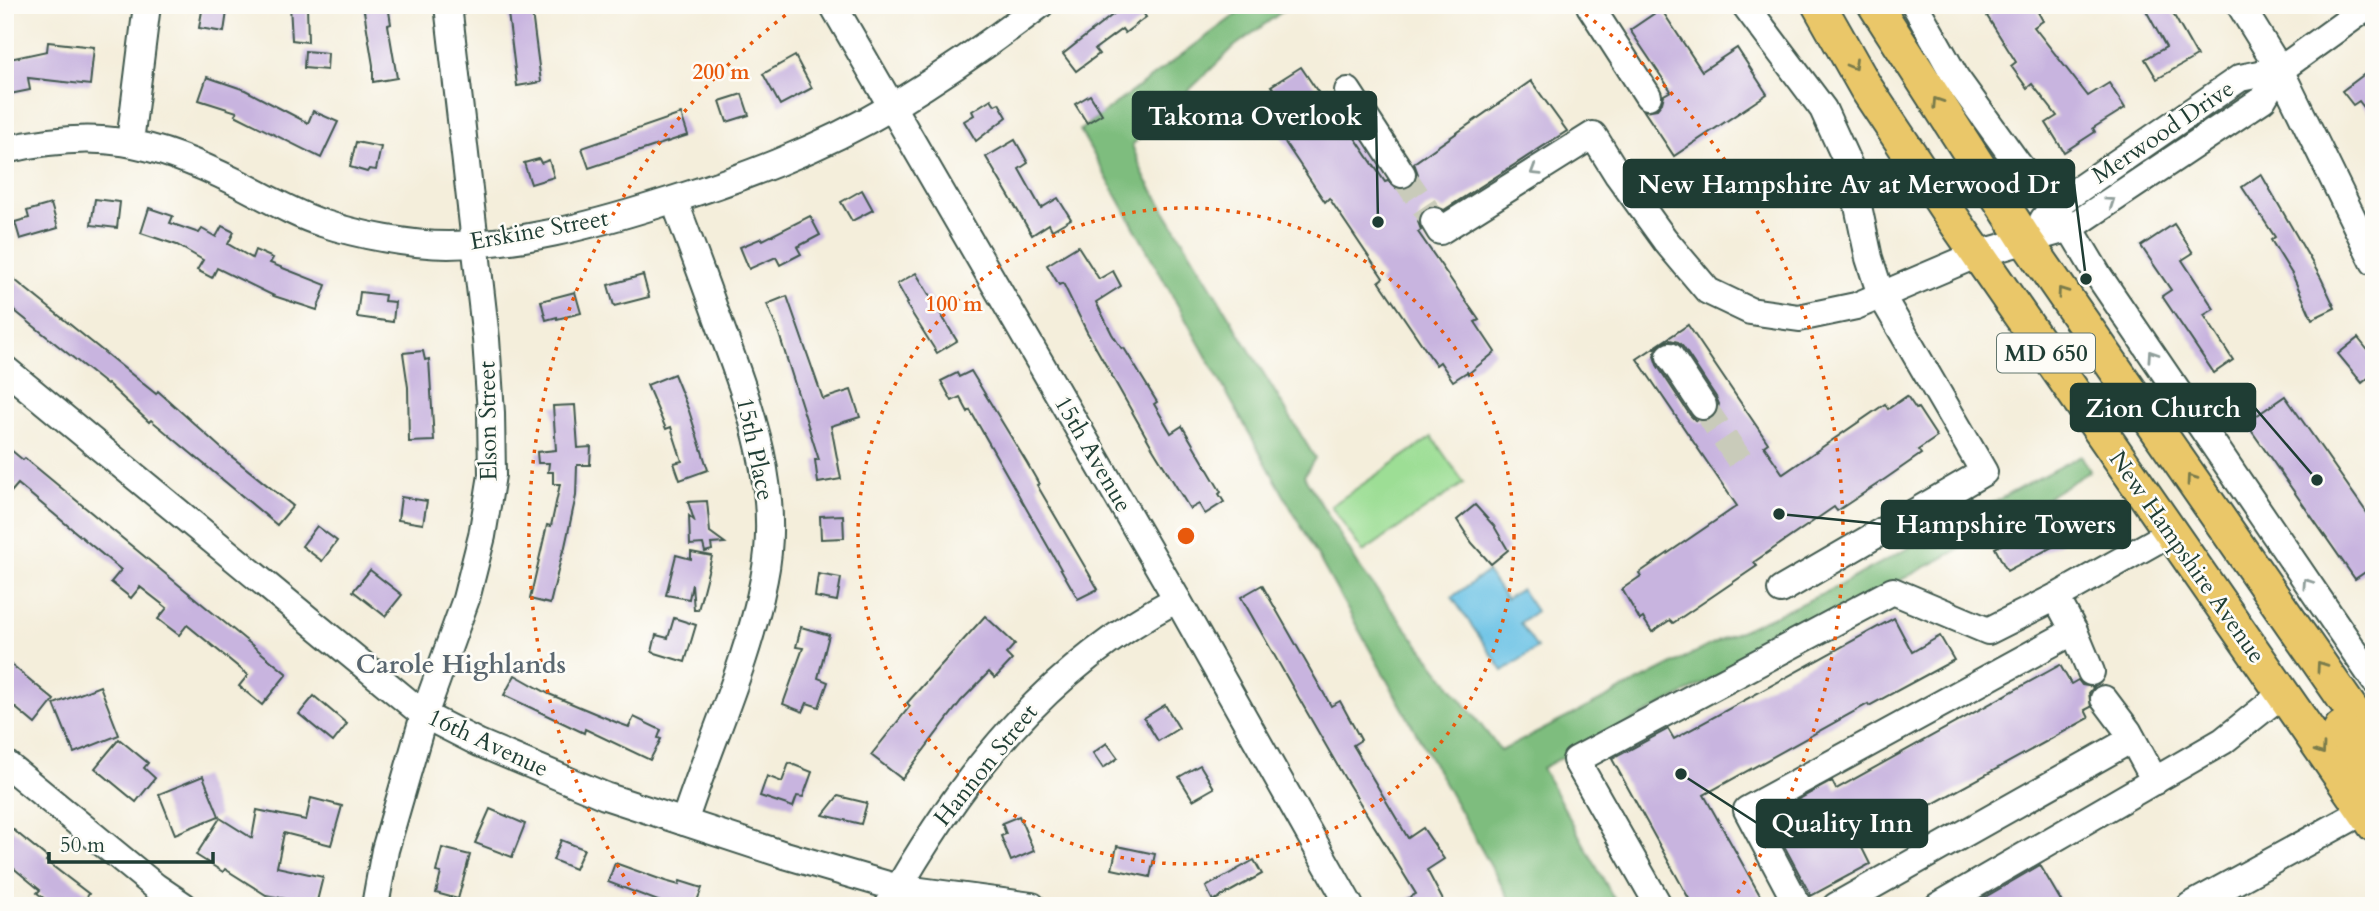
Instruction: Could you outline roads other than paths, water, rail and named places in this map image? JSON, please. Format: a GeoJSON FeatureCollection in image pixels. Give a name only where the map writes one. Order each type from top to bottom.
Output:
{"type":"FeatureCollection","features":[{"type":"Feature","properties":{"kind":"main road","name":"New Hampshire Avenue"},"geometry":{"type":"LineString","coordinates":[[1819,5],[1866,88],[1978,254],[2369,818]]}},
{"type":"Feature","properties":{"kind":"main road","name":"New Hampshire Avenue"},"geometry":{"type":"LineString","coordinates":[[1875,5],[2027,242],[2374,742]]}},
{"type":"Feature","properties":{"kind":"main road"},"geometry":{"type":"LineString","coordinates":[[2282,694],[2308,698],[2326,706],[2374,776]]}},
{"type":"Feature","properties":{"kind":"street"},"geometry":{"type":"LineString","coordinates":[[130,142],[147,5]]}},
{"type":"Feature","properties":{"kind":"street","name":"Elson Street"},"geometry":{"type":"LineString","coordinates":[[375,906],[385,850],[424,715],[466,600],[482,536],[492,475],[491,413],[448,5]]}},
{"type":"Feature","properties":{"kind":"street","name":"15th Avenue"},"geometry":{"type":"LineString","coordinates":[[833,5],[1177,599],[1350,906]]}},
{"type":"Feature","properties":{"kind":"street","name":"Erskine Street"},"geometry":{"type":"LineString","coordinates":[[5,150],[39,142],[78,138],[130,142],[165,150],[204,166],[320,223],[370,236],[445,245],[475,243],[575,228],[674,200],[769,167],[891,107],[992,42],[1040,5]]}},
{"type":"Feature","properties":{"kind":"street"},"geometry":{"type":"LineString","coordinates":[[1592,5],[1648,96]]}},
{"type":"Feature","properties":{"kind":"street"},"geometry":{"type":"LineString","coordinates":[[1745,5],[1823,109],[1850,168],[1869,258],[1881,295],[1984,472],[1781,590]]}},
{"type":"Feature","properties":{"kind":"street"},"geometry":{"type":"LineString","coordinates":[[1915,5],[1956,78],[2018,164],[2070,228],[2098,275],[2374,680]]}},
{"type":"Feature","properties":{"kind":"street"},"geometry":{"type":"LineString","coordinates":[[2240,5],[2280,70],[2374,262]]}},
{"type":"Feature","properties":{"kind":"street","name":"Merwood Drive"},"geometry":{"type":"LineString","coordinates":[[1434,221],[1440,231],[1593,135],[1665,240],[1708,291],[1750,311],[1799,318],[1856,306],[1978,254],[2070,228],[2263,99],[2280,70],[2370,5]]}},
{"type":"Feature","properties":{"kind":"street","name":"Merwood Drive"},"geometry":{"type":"LineString","coordinates":[[2027,242],[2053,207],[2240,78],[2280,70]]}},
{"type":"Feature","properties":{"kind":"street"},"geometry":{"type":"LineString","coordinates":[[1348,91],[1402,174]]}},
{"type":"Feature","properties":{"kind":"street","name":"15th Place"},"geometry":{"type":"LineString","coordinates":[[674,200],[740,378],[756,429],[765,473],[768,510],[765,577],[755,618],[684,822]]}},
{"type":"Feature","properties":{"kind":"street"},"geometry":{"type":"LineString","coordinates":[[1670,356],[1703,405]]}},
{"type":"Feature","properties":{"kind":"street","name":"16th Avenue"},"geometry":{"type":"LineString","coordinates":[[5,369],[424,715],[479,743],[606,796],[785,855],[893,897],[1032,906]]}},
{"type":"Feature","properties":{"kind":"street"},"geometry":{"type":"LineString","coordinates":[[1659,906],[1576,760],[1893,591],[1988,631],[2056,597],[2170,533]]}},
{"type":"Feature","properties":{"kind":"street"},"geometry":{"type":"LineString","coordinates":[[2056,597],[2091,672]]}},
{"type":"Feature","properties":{"kind":"street","name":"Hannon Street"},"geometry":{"type":"LineString","coordinates":[[893,897],[939,820],[1007,732],[1074,667],[1131,624],[1177,599]]}},
{"type":"Feature","properties":{"kind":"street"},"geometry":{"type":"LineString","coordinates":[[1798,906],[1747,810],[2074,631]]}},
{"type":"Feature","properties":{"kind":"street"},"geometry":{"type":"LineString","coordinates":[[1938,906],[2223,741],[2282,694]]}},
{"type":"Feature","properties":{"kind":"street"},"geometry":{"type":"LineString","coordinates":[[2104,699],[2132,740],[2155,781]]}},
{"type":"Feature","properties":{"kind":"street"},"geometry":{"type":"LineString","coordinates":[[1836,906],[2132,740]]}},
{"type":"Feature","properties":{"kind":"street"},"geometry":{"type":"LineString","coordinates":[[5,763],[156,887],[184,906]]}},
{"type":"Feature","properties":{"kind":"street"},"geometry":{"type":"LineString","coordinates":[[2190,906],[2369,818]]}},
{"type":"Feature","properties":{"kind":"water"},"geometry":{"type":"Polygon","coordinates":[[[1487,572],[1506,599],[1521,589],[1536,611],[1520,623],[1537,648],[1503,671],[1452,597],[1487,572]]]}},
{"type":"Feature","properties":{"kind":"tunnel"},"geometry":{"type":"LineString","coordinates":[[1402,174],[1434,221]]}},
{"type":"Feature","properties":{"kind":"tunnel"},"geometry":{"type":"LineString","coordinates":[[1703,406],[1745,468]]}},
{"type":"Feature","properties":{"kind":"place","name":"Takoma Overlook"},"geometry":{"type":"Point","coordinates":[1378,222]}},
{"type":"Feature","properties":{"kind":"place","name":"New Hampshire Av at Merwood Dr"},"geometry":{"type":"Point","coordinates":[2086,279]}},
{"type":"Feature","properties":{"kind":"place","name":"Zion Church"},"geometry":{"type":"Point","coordinates":[2317,480]}},
{"type":"Feature","properties":{"kind":"place","name":"Hampshire Towers"},"geometry":{"type":"Point","coordinates":[1779,514]}},
{"type":"Feature","properties":{"kind":"place","name":"Quality Inn"},"geometry":{"type":"Point","coordinates":[1681,774]}},
{"type":"Feature","properties":{"kind":"district","name":"Carole Highlands"},"geometry":{"type":"Point","coordinates":[461,664]}}]}
